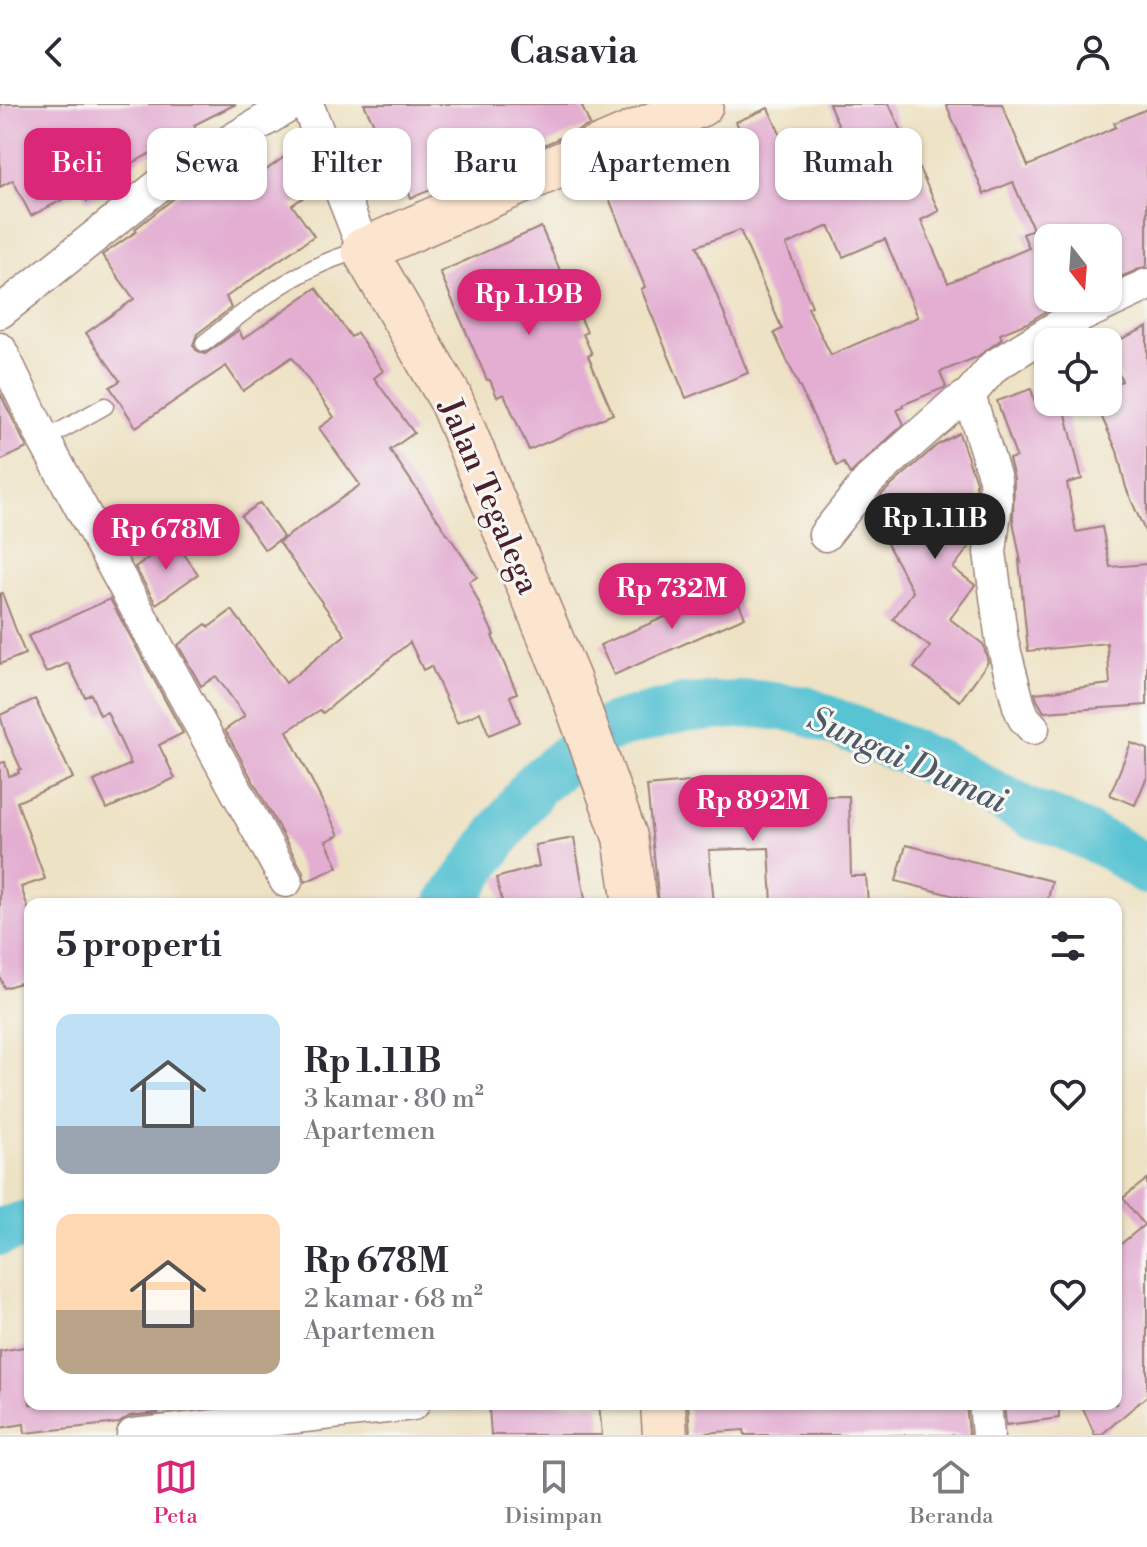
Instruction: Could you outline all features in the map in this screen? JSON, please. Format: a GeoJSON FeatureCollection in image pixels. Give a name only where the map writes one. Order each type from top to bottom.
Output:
{"type":"FeatureCollection","features":[{"type":"Feature","properties":{"kind":"street"},"geometry":{"type":"LineString","coordinates":[[0,312],[167,179],[292,104]]}},
{"type":"Feature","properties":{"kind":"street","name":"Jalan Tegalega"},"geometry":{"type":"LineString","coordinates":[[307,104],[364,250],[449,396],[568,679],[625,837],[634,898]]}},
{"type":"Feature","properties":{"kind":"street"},"geometry":{"type":"LineString","coordinates":[[364,250],[701,104]]}},
{"type":"Feature","properties":{"kind":"street"},"geometry":{"type":"LineString","coordinates":[[825,535],[869,480],[952,406],[969,395],[994,366],[1057,327],[1147,285]]}},
{"type":"Feature","properties":{"kind":"street"},"geometry":{"type":"LineString","coordinates":[[0,349],[44,440],[286,881]]}},
{"type":"Feature","properties":{"kind":"street"},"geometry":{"type":"LineString","coordinates":[[969,395],[995,479],[996,502],[990,552],[1002,641],[1019,706],[1033,728]]}},
{"type":"Feature","properties":{"kind":"street"},"geometry":{"type":"LineString","coordinates":[[133,1435],[336,1410]]}},
{"type":"Feature","properties":{"kind":"street"},"geometry":{"type":"LineString","coordinates":[[663,1410],[665,1435]]}},
{"type":"Feature","properties":{"kind":"street"},"geometry":{"type":"LineString","coordinates":[[986,1410],[988,1435]]}},
{"type":"Feature","properties":{"kind":"lane"},"geometry":{"type":"LineString","coordinates":[[204,343],[273,289],[329,261],[364,250]]}},
{"type":"Feature","properties":{"kind":"lane"},"geometry":{"type":"LineString","coordinates":[[44,440],[105,406]]}},
{"type":"Feature","properties":{"kind":"building"},"geometry":{"type":"Polygon","coordinates":[[[0,104],[236,104],[194,125],[196,128],[147,128],[147,155],[131,164],[131,128],[24,128],[24,200],[62,200],[31,216],[13,180],[0,187],[0,104]]]}},
{"type":"Feature","properties":{"kind":"building"},"geometry":{"type":"Polygon","coordinates":[[[364,104],[581,104],[590,125],[561,128],[561,138],[545,144],[545,128],[427,128],[427,191],[411,198],[411,128],[376,128],[364,104]]]}},
{"type":"Feature","properties":{"kind":"building"},"geometry":{"type":"Polygon","coordinates":[[[829,104],[889,104],[900,128],[840,128],[829,104]]]}},
{"type":"Feature","properties":{"kind":"building"},"geometry":{"type":"Polygon","coordinates":[[[946,104],[1002,104],[1028,166],[1116,127],[1114,123],[1147,109],[1147,266],[1122,276],[1122,224],[1034,224],[1034,312],[1045,312],[1000,334],[1002,339],[977,357],[940,372],[946,387],[902,405],[897,410],[904,424],[850,474],[844,463],[837,466],[774,333],[782,329],[740,230],[697,246],[748,373],[686,398],[641,289],[645,287],[610,200],[759,200],[759,128],[739,128],[736,122],[768,108],[777,128],[775,200],[922,200],[922,175],[939,211],[921,220],[948,283],[1029,248],[1023,234],[1033,229],[1013,182],[984,194],[946,104]],[[830,227],[786,245],[812,306],[808,308],[831,355],[918,317],[885,239],[843,257],[830,227]]]}},
{"type":"Feature","properties":{"kind":"building"},"geometry":{"type":"Polygon","coordinates":[[[283,158],[283,200],[300,200],[292,205],[314,236],[226,297],[231,308],[197,334],[193,345],[205,354],[239,330],[243,339],[316,288],[351,337],[357,333],[383,371],[374,378],[414,433],[390,450],[477,577],[469,582],[517,693],[510,696],[520,722],[489,735],[480,712],[457,723],[431,666],[423,670],[410,642],[323,713],[320,710],[287,731],[339,835],[326,841],[338,867],[305,882],[303,872],[225,730],[245,716],[216,676],[201,686],[178,645],[232,610],[286,683],[345,635],[279,542],[360,485],[319,428],[334,417],[292,357],[243,391],[226,366],[136,427],[110,387],[120,381],[86,333],[134,299],[102,255],[137,231],[135,229],[172,200],[267,200],[267,169],[283,158]]]}},
{"type":"Feature","properties":{"kind":"building"},"geometry":{"type":"Polygon","coordinates":[[[541,227],[587,332],[583,334],[592,354],[588,356],[613,414],[529,450],[504,394],[497,397],[490,380],[487,380],[440,272],[541,227]]]}},
{"type":"Feature","properties":{"kind":"building"},"geometry":{"type":"Polygon","coordinates":[[[1147,327],[1147,536],[1126,488],[1117,451],[1101,416],[1122,416],[1122,339],[1147,327]]]}},
{"type":"Feature","properties":{"kind":"building"},"geometry":{"type":"Polygon","coordinates":[[[1031,389],[1034,416],[1066,416],[1082,479],[1067,483],[1076,532],[1102,527],[1110,567],[1147,564],[1147,705],[1044,712],[1037,700],[1035,693],[1110,684],[1107,643],[1028,651],[1019,560],[1021,562],[1013,521],[1014,478],[1009,459],[1016,457],[997,401],[1031,389]]]}},
{"type":"Feature","properties":{"kind":"building"},"geometry":{"type":"Polygon","coordinates":[[[0,393],[27,448],[0,461],[0,393]]]}},
{"type":"Feature","properties":{"kind":"building"},"geometry":{"type":"Polygon","coordinates":[[[959,433],[976,482],[977,498],[953,511],[974,527],[972,543],[953,568],[975,585],[950,619],[983,644],[988,662],[960,701],[914,668],[930,647],[893,619],[913,592],[869,510],[883,493],[937,445],[959,433]]]}},
{"type":"Feature","properties":{"kind":"building"},"geometry":{"type":"Polygon","coordinates":[[[260,503],[283,537],[265,550],[241,516],[260,503]]]}},
{"type":"Feature","properties":{"kind":"building"},"geometry":{"type":"Polygon","coordinates":[[[174,540],[198,574],[156,604],[135,567],[174,540]]]}},
{"type":"Feature","properties":{"kind":"building"},"geometry":{"type":"Polygon","coordinates":[[[732,588],[745,617],[614,675],[600,645],[732,588]]]}},
{"type":"Feature","properties":{"kind":"building"},"geometry":{"type":"Polygon","coordinates":[[[0,594],[25,654],[0,664],[0,594]]]}},
{"type":"Feature","properties":{"kind":"building"},"geometry":{"type":"Polygon","coordinates":[[[110,599],[183,733],[159,745],[175,778],[107,809],[94,781],[131,764],[107,712],[100,715],[91,694],[85,697],[68,663],[46,673],[28,636],[110,599]]]}},
{"type":"Feature","properties":{"kind":"building"},"geometry":{"type":"Polygon","coordinates":[[[35,699],[73,778],[17,802],[45,879],[21,887],[25,898],[24,982],[4,988],[0,977],[0,763],[5,762],[9,776],[19,773],[21,769],[0,715],[35,699]]]}},
{"type":"Feature","properties":{"kind":"building"},"geometry":{"type":"Polygon","coordinates":[[[1131,743],[1147,749],[1147,777],[1135,805],[1110,795],[1131,743]]]}},
{"type":"Feature","properties":{"kind":"building"},"geometry":{"type":"Polygon","coordinates":[[[700,781],[701,791],[761,790],[761,797],[849,796],[851,876],[866,876],[868,898],[772,898],[769,848],[709,850],[713,898],[658,898],[647,786],[700,781]]]}},
{"type":"Feature","properties":{"kind":"building"},"geometry":{"type":"Polygon","coordinates":[[[574,838],[585,898],[501,898],[496,878],[539,866],[535,845],[574,838]]]}},
{"type":"Feature","properties":{"kind":"building"},"geometry":{"type":"Polygon","coordinates":[[[906,845],[1052,881],[1048,898],[963,898],[896,881],[906,845]]]}},
{"type":"Feature","properties":{"kind":"building"},"geometry":{"type":"Polygon","coordinates":[[[1147,1179],[1147,1396],[1101,1435],[1095,1435],[1084,1410],[1122,1410],[1122,1243],[1144,1225],[1123,1198],[1147,1179]]]}},
{"type":"Feature","properties":{"kind":"building"},"geometry":{"type":"Polygon","coordinates":[[[24,1347],[24,1410],[158,1410],[158,1413],[130,1416],[119,1423],[25,1433],[24,1424],[0,1428],[0,1351],[24,1347]]]}},
{"type":"Feature","properties":{"kind":"building"},"geometry":{"type":"Polygon","coordinates":[[[489,1410],[600,1410],[602,1435],[491,1435],[489,1410]]]}},
{"type":"Feature","properties":{"kind":"building"},"geometry":{"type":"Polygon","coordinates":[[[688,1410],[967,1410],[969,1435],[745,1435],[744,1430],[690,1434],[688,1410]]]}},
{"type":"Feature","properties":{"kind":"building"},"geometry":{"type":"Polygon","coordinates":[[[1005,1410],[1059,1410],[1059,1418],[1006,1425],[1005,1410]]]}},
{"type":"Feature","properties":{"kind":"waterway","name":"Sungai Dumai"},"geometry":{"type":"LineString","coordinates":[[453,898],[535,785],[593,738],[614,726],[683,708],[757,704],[805,710],[938,764],[1031,814],[1111,847],[1147,871]]}},
{"type":"Feature","properties":{"kind":"waterway","name":"Sungai Dumai"},"geometry":{"type":"LineString","coordinates":[[0,1232],[24,1225]]}}]}
